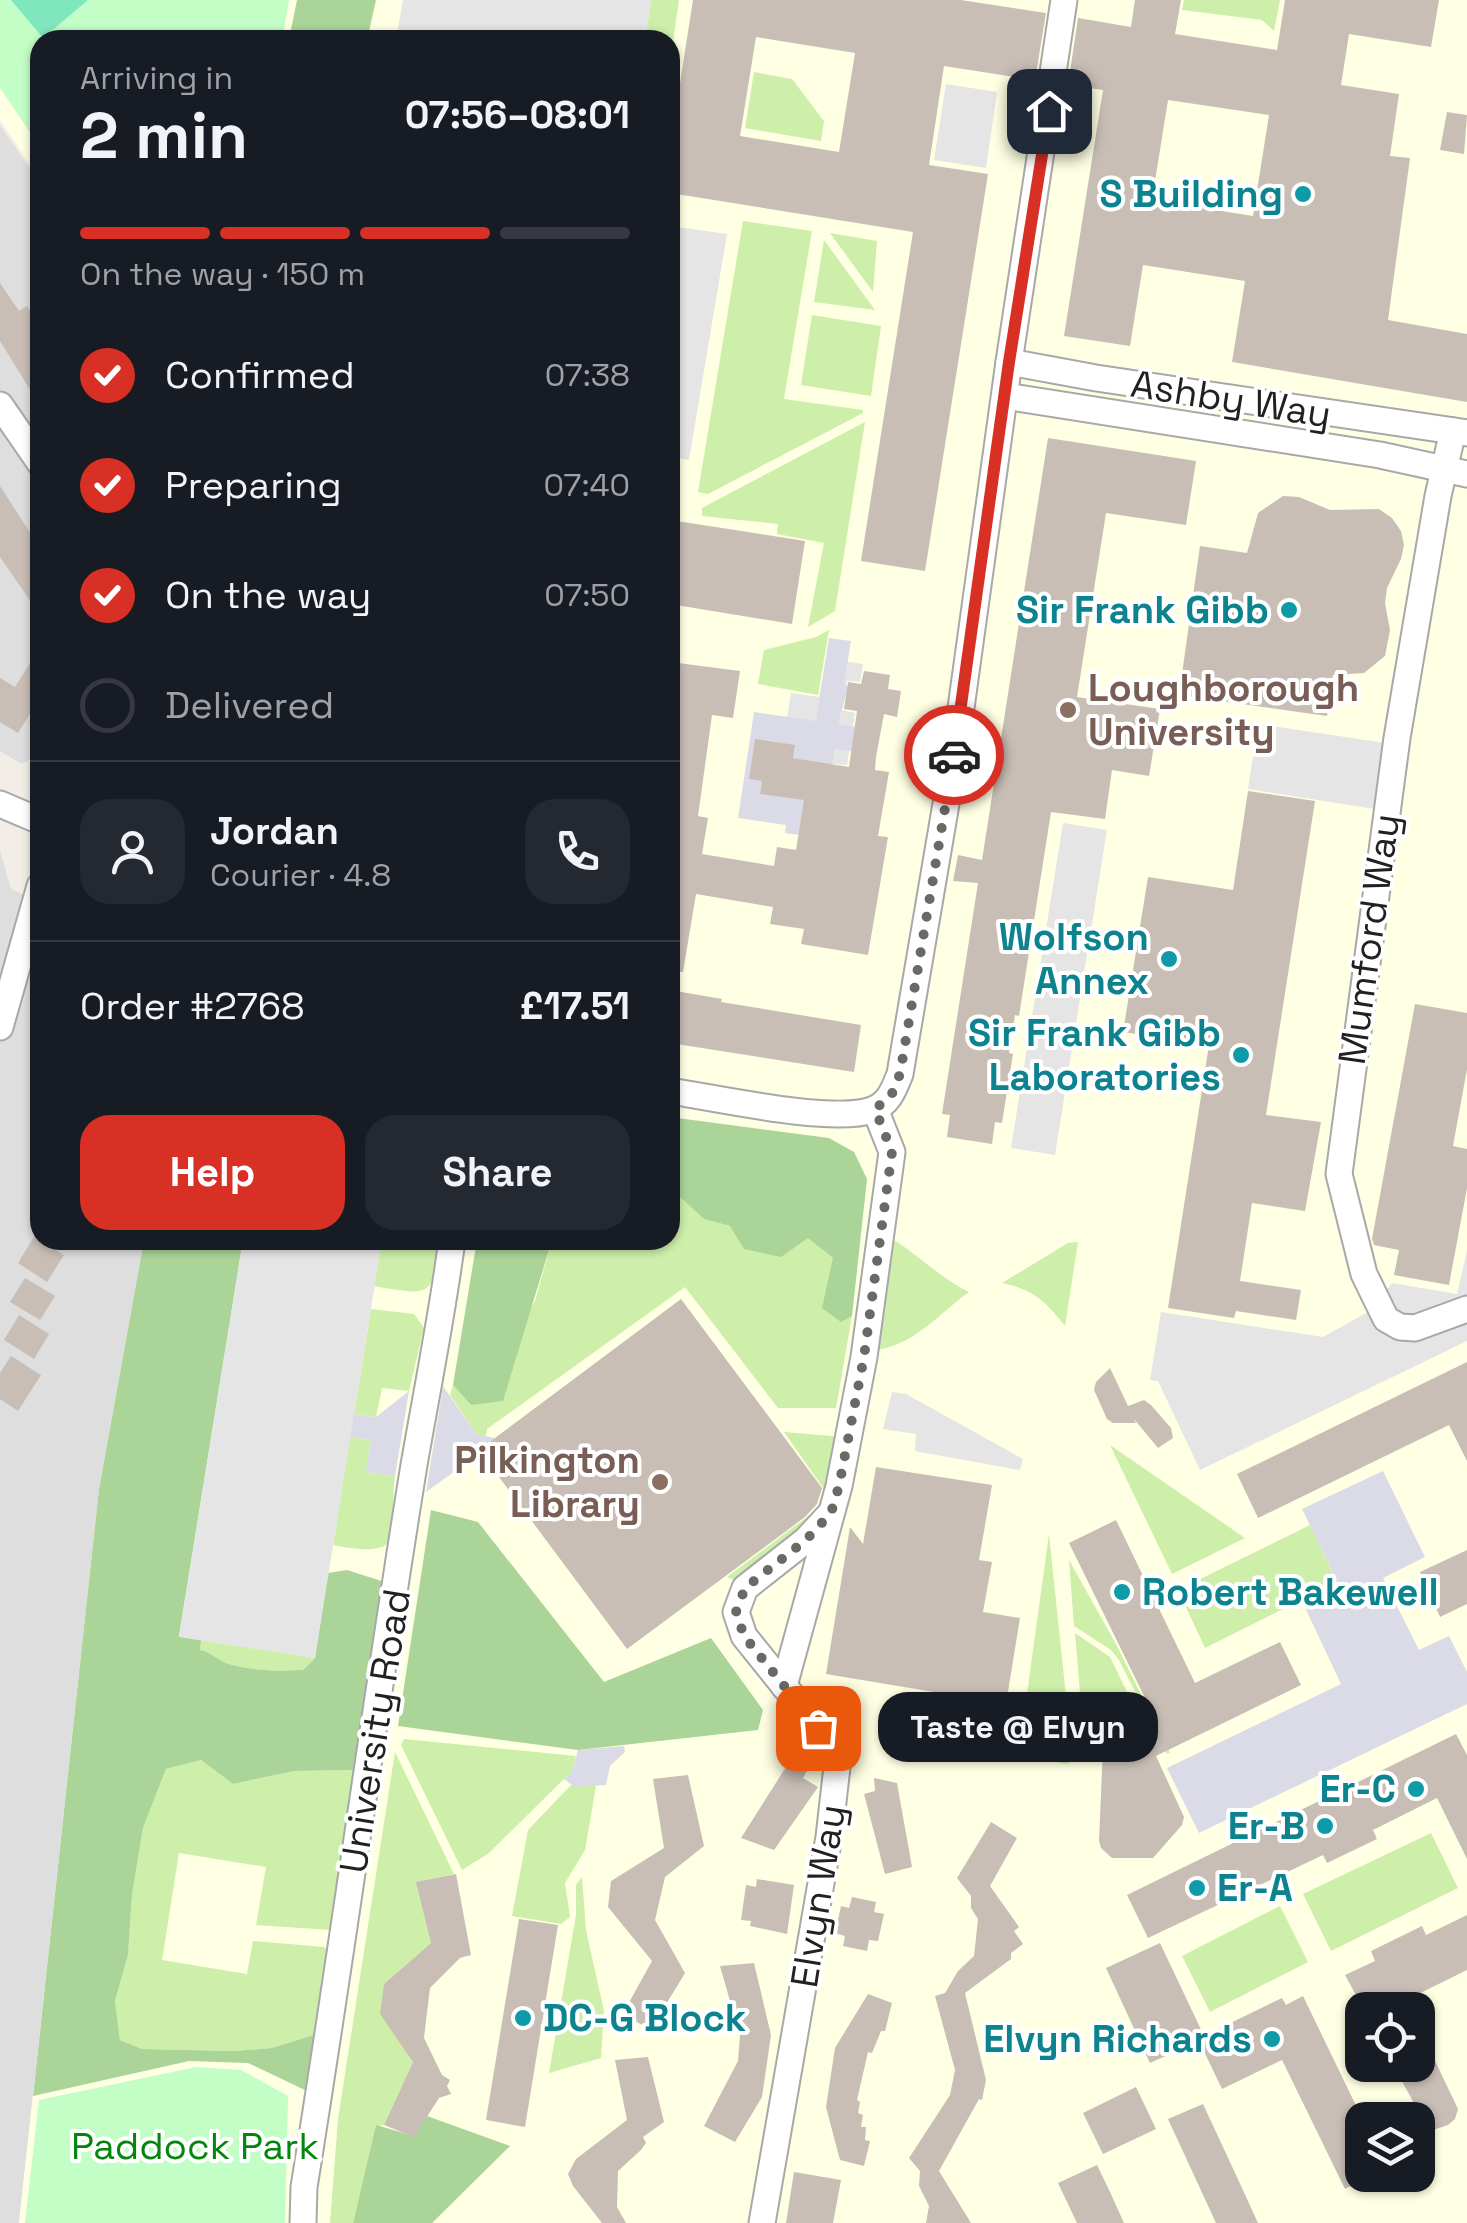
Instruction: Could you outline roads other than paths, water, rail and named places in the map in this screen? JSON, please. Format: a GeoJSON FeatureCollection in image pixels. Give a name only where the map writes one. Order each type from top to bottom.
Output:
{"type":"FeatureCollection","features":[{"type":"Feature","properties":{"kind":"street"},"geometry":{"type":"LineString","coordinates":[[680,1093],[838,1116],[875,1109],[891,1096],[900,1074],[958,732],[1064,0]]}},
{"type":"Feature","properties":{"kind":"street","name":"Ashby Way"},"geometry":{"type":"LineString","coordinates":[[1004,396],[1380,455],[1456,471],[1460,432],[1009,362]]}},
{"type":"Feature","properties":{"kind":"street"},"geometry":{"type":"LineString","coordinates":[[0,405],[30,448]]}},
{"type":"Feature","properties":{"kind":"street","name":"Mumford Way"},"geometry":{"type":"LineString","coordinates":[[1456,471],[1397,738],[1339,1174],[1364,1274],[1386,1319],[1400,1327],[1414,1328],[1467,1308]]}},
{"type":"Feature","properties":{"kind":"street"},"geometry":{"type":"LineString","coordinates":[[0,804],[30,818]]}},
{"type":"Feature","properties":{"kind":"street"},"geometry":{"type":"LineString","coordinates":[[0,1027],[30,921]]}},
{"type":"Feature","properties":{"kind":"street"},"geometry":{"type":"LineString","coordinates":[[784,1686],[831,1513],[864,1357],[892,1152],[875,1109]]}},
{"type":"Feature","properties":{"kind":"street","name":"University Road"},"geometry":{"type":"LineString","coordinates":[[303,2223],[304,2186],[450,1250]]}},
{"type":"Feature","properties":{"kind":"street","name":"Elvyn Way"},"geometry":{"type":"LineString","coordinates":[[762,2223],[838,1758],[744,1636],[736,1612],[745,1588],[806,1540],[831,1513]]}},
{"type":"Feature","properties":{"kind":"place","name":"S Building"},"geometry":{"type":"Point","coordinates":[1303,194]}},
{"type":"Feature","properties":{"kind":"place","name":"Sir Frank Gibb"},"geometry":{"type":"Point","coordinates":[1289,610]}},
{"type":"Feature","properties":{"kind":"place","name":"Loughborough University"},"geometry":{"type":"Point","coordinates":[1068,710]}},
{"type":"Feature","properties":{"kind":"place","name":"Wolfson Annex"},"geometry":{"type":"Point","coordinates":[1169,959]}},
{"type":"Feature","properties":{"kind":"place","name":"Sir Frank Gibb Laboratories"},"geometry":{"type":"Point","coordinates":[1241,1055]}},
{"type":"Feature","properties":{"kind":"place","name":"Pilkington Library"},"geometry":{"type":"Point","coordinates":[660,1482]}},
{"type":"Feature","properties":{"kind":"place","name":"Robert Bakewell"},"geometry":{"type":"Point","coordinates":[1122,1592]}},
{"type":"Feature","properties":{"kind":"place","name":"Taste @ Elvyn"},"geometry":{"type":"Point","coordinates":[818,1728]}},
{"type":"Feature","properties":{"kind":"place","name":"Er-C"},"geometry":{"type":"Point","coordinates":[1416,1789]}},
{"type":"Feature","properties":{"kind":"place","name":"Er-B"},"geometry":{"type":"Point","coordinates":[1325,1826]}},
{"type":"Feature","properties":{"kind":"place","name":"Er-A"},"geometry":{"type":"Point","coordinates":[1197,1888]}},
{"type":"Feature","properties":{"kind":"place","name":"DC-G Block"},"geometry":{"type":"Point","coordinates":[523,2018]}},
{"type":"Feature","properties":{"kind":"place","name":"Elvyn Richards"},"geometry":{"type":"Point","coordinates":[1272,2039]}},
{"type":"Feature","properties":{"kind":"park label","name":"Paddock Park"},"geometry":{"type":"Point","coordinates":[195,2146]}}]}
